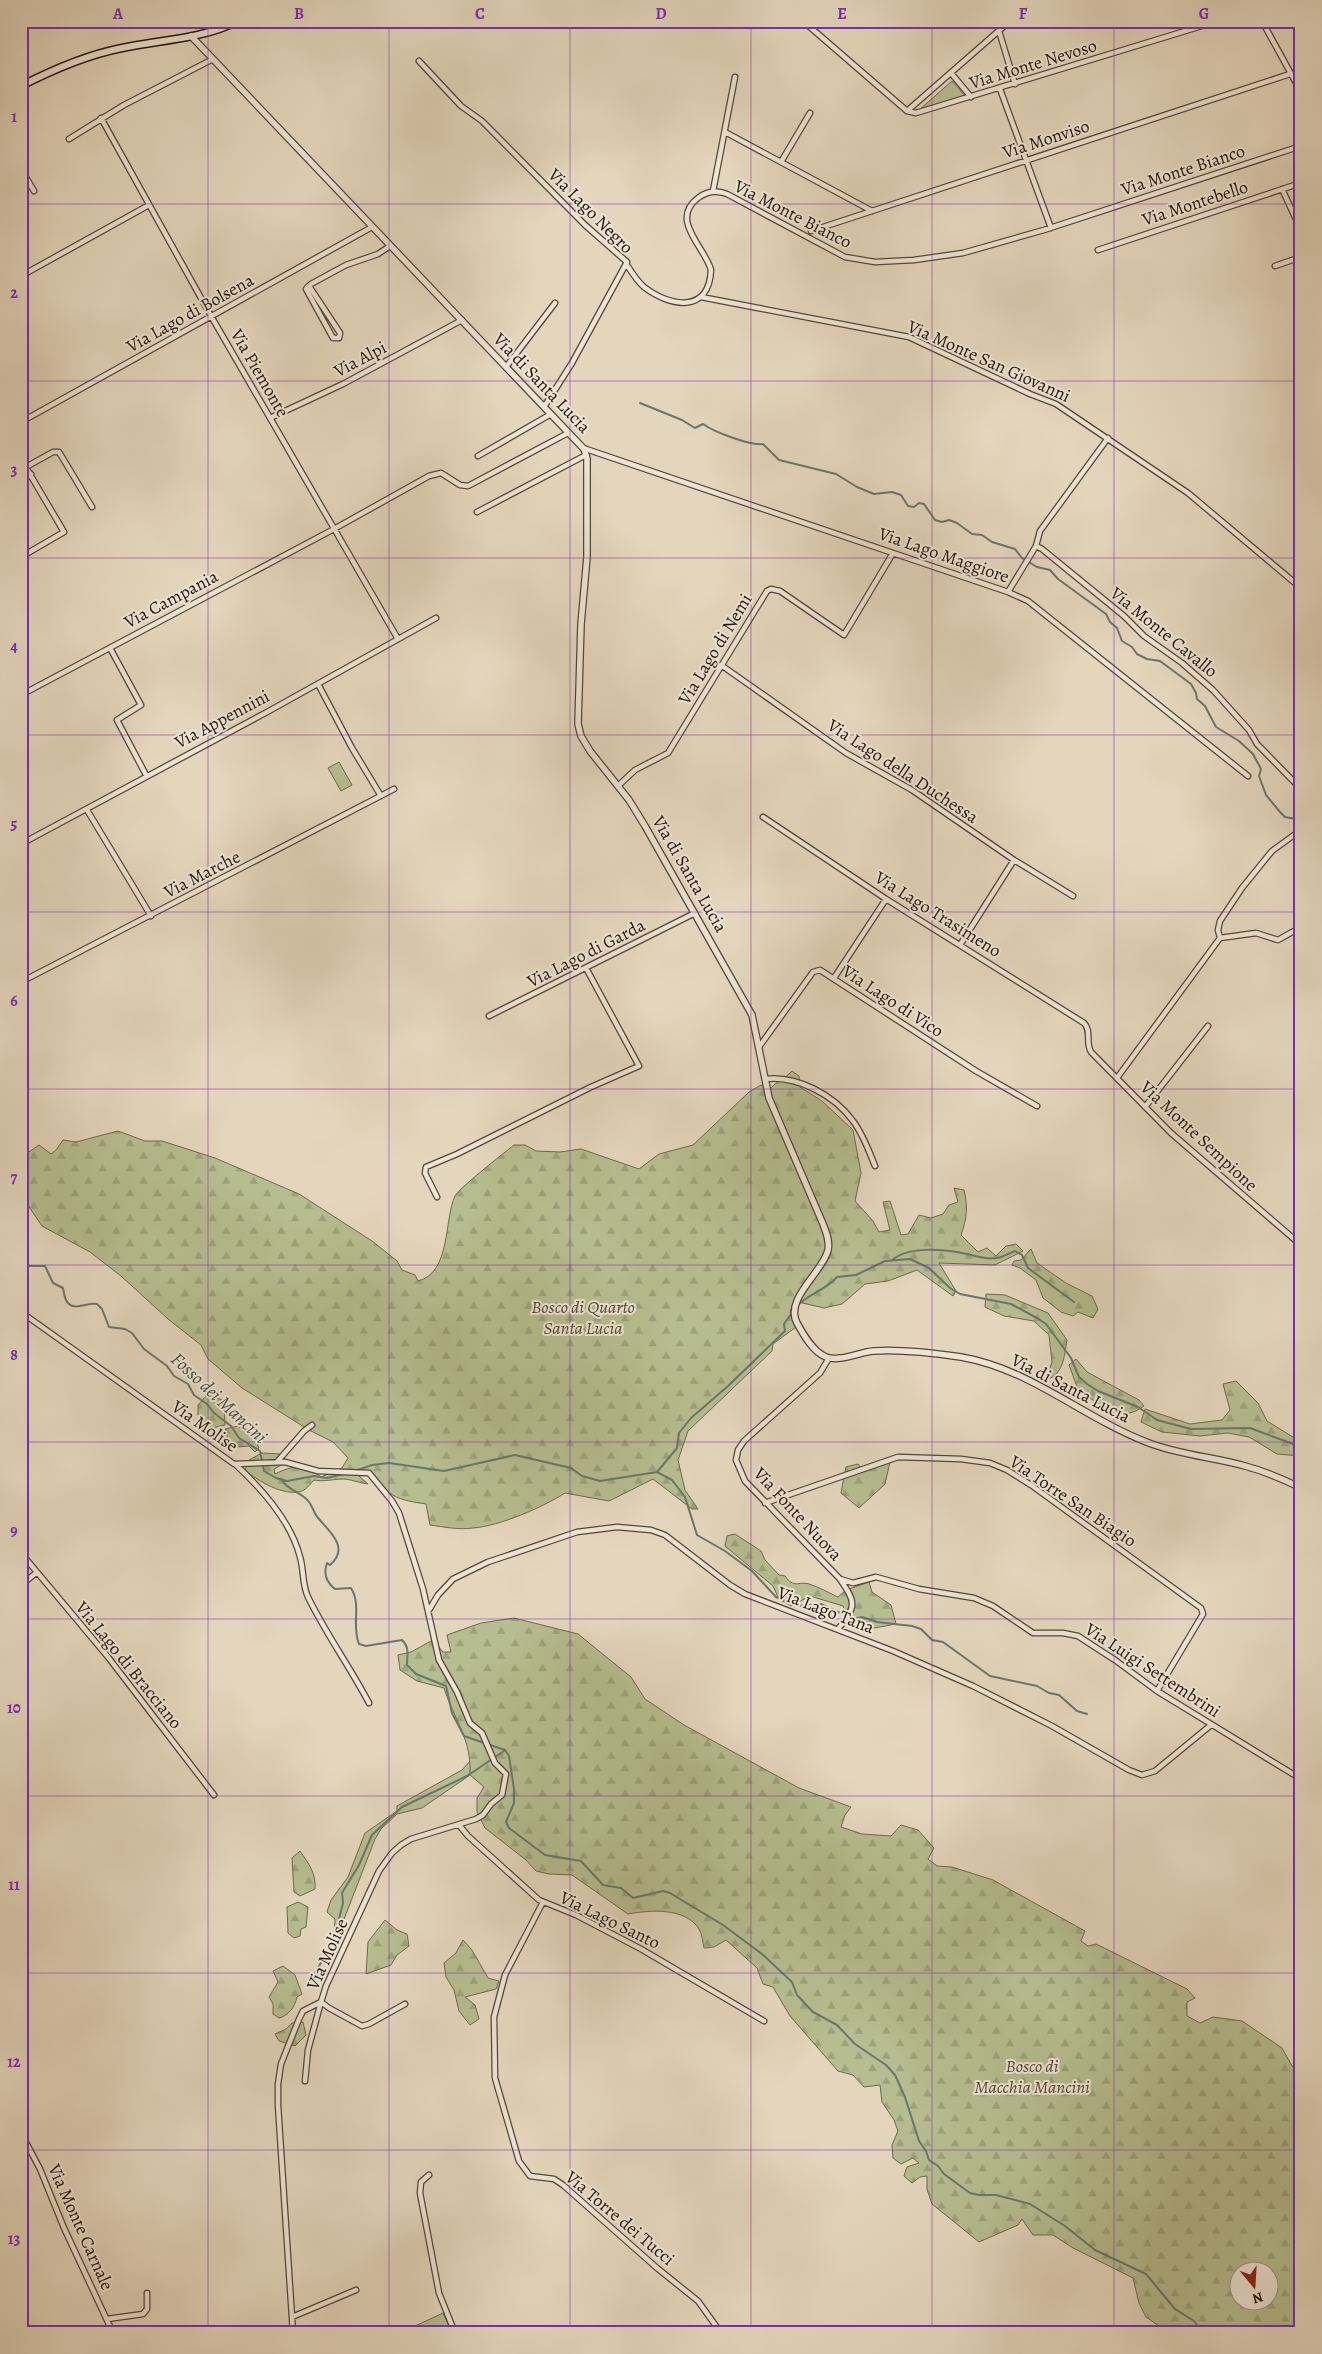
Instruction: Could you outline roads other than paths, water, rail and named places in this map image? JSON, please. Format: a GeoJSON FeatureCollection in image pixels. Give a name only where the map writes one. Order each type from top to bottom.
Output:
{"type":"FeatureCollection","features":[{"type":"Feature","properties":{"kind":"main road"},"geometry":{"type":"LineString","coordinates":[[21,86],[63,66],[95,54],[191,36],[238,21]]}},
{"type":"Feature","properties":{"kind":"street"},"geometry":{"type":"LineString","coordinates":[[803,21],[907,111],[1010,21]]}},
{"type":"Feature","properties":{"kind":"street","name":"Via Monte Nevoso"},"geometry":{"type":"LineString","coordinates":[[907,111],[913,114],[1000,89],[1218,21]]}},
{"type":"Feature","properties":{"kind":"street"},"geometry":{"type":"LineString","coordinates":[[1262,21],[1301,92]]}},
{"type":"Feature","properties":{"kind":"street"},"geometry":{"type":"LineString","coordinates":[[999,31],[1015,84]]}},
{"type":"Feature","properties":{"kind":"street","name":"Via di Santa Lucia"},"geometry":{"type":"LineString","coordinates":[[191,36],[583,448],[586,455],[587,557],[581,624],[577,719],[580,732],[586,745],[646,826],[752,1016],[769,1098],[823,1224],[828,1242],[827,1253],[800,1295],[794,1311],[798,1325],[815,1348],[829,1358],[840,1358],[869,1351],[895,1351],[945,1355],[982,1362],[1033,1380],[1096,1419],[1138,1439],[1173,1450],[1251,1467],[1301,1488]]}},
{"type":"Feature","properties":{"kind":"street"},"geometry":{"type":"LineString","coordinates":[[69,138],[124,104],[213,59]]}},
{"type":"Feature","properties":{"kind":"street","name":"Via Lago Negro"},"geometry":{"type":"LineString","coordinates":[[420,60],[461,106],[482,121],[585,225],[625,259],[627,266],[616,279],[576,356],[544,407]]}},
{"type":"Feature","properties":{"kind":"street"},"geometry":{"type":"LineString","coordinates":[[951,73],[971,97]]}},
{"type":"Feature","properties":{"kind":"street","name":"Via Monviso"},"geometry":{"type":"LineString","coordinates":[[811,231],[1290,74]]}},
{"type":"Feature","properties":{"kind":"street"},"geometry":{"type":"LineString","coordinates":[[713,191],[735,77]]}},
{"type":"Feature","properties":{"kind":"street"},"geometry":{"type":"LineString","coordinates":[[1000,89],[1051,228]]}},
{"type":"Feature","properties":{"kind":"street"},"geometry":{"type":"LineString","coordinates":[[781,162],[810,113]]}},
{"type":"Feature","properties":{"kind":"street","name":"Via Piemonte"},"geometry":{"type":"LineString","coordinates":[[101,118],[211,316],[398,639]]}},
{"type":"Feature","properties":{"kind":"street"},"geometry":{"type":"LineString","coordinates":[[725,132],[872,211]]}},
{"type":"Feature","properties":{"kind":"street","name":"Via Monte Bianco"},"geometry":{"type":"LineString","coordinates":[[701,297],[711,270],[689,230],[687,214],[690,206],[697,198],[713,191],[727,194],[806,235],[841,256],[861,261],[898,261],[954,255],[1051,228],[1301,146]]}},
{"type":"Feature","properties":{"kind":"street"},"geometry":{"type":"LineString","coordinates":[[21,169],[34,191]]}},
{"type":"Feature","properties":{"kind":"street","name":"Via Montebello"},"geometry":{"type":"LineString","coordinates":[[1098,250],[1301,184]]}},
{"type":"Feature","properties":{"kind":"street"},"geometry":{"type":"LineString","coordinates":[[1282,190],[1301,230]]}},
{"type":"Feature","properties":{"kind":"street"},"geometry":{"type":"LineString","coordinates":[[21,276],[149,205]]}},
{"type":"Feature","properties":{"kind":"street","name":"Via Lago di Bolsena"},"geometry":{"type":"LineString","coordinates":[[21,422],[372,228]]}},
{"type":"Feature","properties":{"kind":"street"},"geometry":{"type":"LineString","coordinates":[[309,286],[340,333],[339,338],[333,338],[306,291],[309,286],[346,265],[378,254],[390,246]]}},
{"type":"Feature","properties":{"kind":"street"},"geometry":{"type":"LineString","coordinates":[[1275,266],[1301,257]]}},
{"type":"Feature","properties":{"kind":"street"},"geometry":{"type":"LineString","coordinates":[[627,266],[644,286],[663,296],[688,303],[694,302],[701,297]]}},
{"type":"Feature","properties":{"kind":"street","name":"Via Monte San Giovanni"},"geometry":{"type":"LineString","coordinates":[[701,297],[912,338],[1027,393],[1059,405],[1188,493],[1301,588]]}},
{"type":"Feature","properties":{"kind":"street"},"geometry":{"type":"LineString","coordinates":[[506,367],[555,304]]}},
{"type":"Feature","properties":{"kind":"street","name":"Via Alpi"},"geometry":{"type":"LineString","coordinates":[[270,418],[343,384],[462,320]]}},
{"type":"Feature","properties":{"kind":"street"},"geometry":{"type":"LineString","coordinates":[[478,456],[551,414]]}},
{"type":"Feature","properties":{"kind":"street","name":"Via Campania"},"geometry":{"type":"LineString","coordinates":[[21,695],[434,474],[443,474],[460,485],[468,486],[568,433]]}},
{"type":"Feature","properties":{"kind":"street"},"geometry":{"type":"LineString","coordinates":[[1008,592],[1036,546],[1040,531],[1108,438]]}},
{"type":"Feature","properties":{"kind":"street","name":"Via Lago Maggiore"},"geometry":{"type":"LineString","coordinates":[[583,448],[1008,592],[1039,608],[1248,776]]}},
{"type":"Feature","properties":{"kind":"street"},"geometry":{"type":"LineString","coordinates":[[26,467],[53,452],[59,452],[92,508]]}},
{"type":"Feature","properties":{"kind":"street"},"geometry":{"type":"LineString","coordinates":[[476,512],[586,455]]}},
{"type":"Feature","properties":{"kind":"street"},"geometry":{"type":"LineString","coordinates":[[21,458],[64,532],[21,557]]}},
{"type":"Feature","properties":{"kind":"street"},"geometry":{"type":"LineString","coordinates":[[21,480],[30,474]]}},
{"type":"Feature","properties":{"kind":"street","name":"Via Monte Cavallo"},"geometry":{"type":"LineString","coordinates":[[1036,546],[1213,690],[1249,730],[1256,742],[1301,789]]}},
{"type":"Feature","properties":{"kind":"street","name":"Via Lago di Nemi"},"geometry":{"type":"LineString","coordinates":[[618,786],[635,770],[668,754],[764,594],[771,589],[780,591],[844,636],[893,552]]}},
{"type":"Feature","properties":{"kind":"street","name":"Via Appennini"},"geometry":{"type":"LineString","coordinates":[[21,844],[87,810],[436,618]]}},
{"type":"Feature","properties":{"kind":"street"},"geometry":{"type":"LineString","coordinates":[[110,648],[141,705],[117,720],[146,776]]}},
{"type":"Feature","properties":{"kind":"street","name":"Via Lago della Duchessa"},"geometry":{"type":"LineString","coordinates":[[722,665],[846,753],[912,790],[1014,860],[1073,896]]}},
{"type":"Feature","properties":{"kind":"street"},"geometry":{"type":"LineString","coordinates":[[318,684],[352,748],[381,796]]}},
{"type":"Feature","properties":{"kind":"street","name":"Via Marche"},"geometry":{"type":"LineString","coordinates":[[21,982],[394,789]]}},
{"type":"Feature","properties":{"kind":"street"},"geometry":{"type":"LineString","coordinates":[[87,810],[151,916]]}},
{"type":"Feature","properties":{"kind":"street","name":"Via Lago Trasimeno"},"geometry":{"type":"LineString","coordinates":[[763,816],[886,899],[1084,1023],[1088,1029],[1087,1040]]}},
{"type":"Feature","properties":{"kind":"street"},"geometry":{"type":"LineString","coordinates":[[1220,938],[1218,930],[1220,921],[1242,888],[1272,851],[1294,835]]}},
{"type":"Feature","properties":{"kind":"street"},"geometry":{"type":"LineString","coordinates":[[960,945],[1014,860]]}},
{"type":"Feature","properties":{"kind":"street"},"geometry":{"type":"LineString","coordinates":[[834,978],[886,899]]}},
{"type":"Feature","properties":{"kind":"street","name":"Via Lago di Garda"},"geometry":{"type":"LineString","coordinates":[[489,1016],[695,914]]}},
{"type":"Feature","properties":{"kind":"street"},"geometry":{"type":"LineString","coordinates":[[1117,1078],[1220,938],[1256,933],[1278,940],[1294,931],[1301,930]]}},
{"type":"Feature","properties":{"kind":"street"},"geometry":{"type":"LineString","coordinates":[[436,1197],[425,1173],[426,1167],[457,1154],[591,1087],[639,1066],[586,968]]}},
{"type":"Feature","properties":{"kind":"street","name":"Via Lago di Vico"},"geometry":{"type":"LineString","coordinates":[[760,1048],[813,972],[820,970],[976,1072],[1037,1106]]}},
{"type":"Feature","properties":{"kind":"street"},"geometry":{"type":"LineString","coordinates":[[1145,1107],[1208,1026]]}},
{"type":"Feature","properties":{"kind":"street","name":"Via Monte Sempione"},"geometry":{"type":"LineString","coordinates":[[1087,1040],[1091,1052],[1145,1107],[1240,1194],[1301,1245]]}},
{"type":"Feature","properties":{"kind":"street"},"geometry":{"type":"LineString","coordinates":[[765,1079],[782,1078],[793,1080],[811,1088],[835,1103],[854,1122],[875,1166]]}},
{"type":"Feature","properties":{"kind":"street","name":"Via Molise"},"geometry":{"type":"LineString","coordinates":[[21,1312],[234,1464],[277,1462],[292,1463],[318,1471],[369,1473],[397,1509],[429,1610],[439,1660],[457,1692],[470,1723],[482,1733],[495,1763],[506,1774],[505,1790],[483,1815],[406,1842],[387,1858],[326,1986],[321,2002],[303,2011],[281,2064],[278,2084],[278,2105],[293,2333]]}},
{"type":"Feature","properties":{"kind":"street","name":"Via Fonte Nuova"},"geometry":{"type":"LineString","coordinates":[[829,1358],[820,1373],[748,1436],[738,1450],[736,1460],[739,1470],[746,1481],[765,1503],[840,1579],[853,1601],[850,1614],[838,1629]]}},
{"type":"Feature","properties":{"kind":"street"},"geometry":{"type":"LineString","coordinates":[[277,1462],[304,1431],[312,1425]]}},
{"type":"Feature","properties":{"kind":"street","name":"Via Torre San Biagio"},"geometry":{"type":"LineString","coordinates":[[765,1503],[898,1457],[968,1460],[1002,1468],[1070,1512],[1202,1609],[1202,1614],[1157,1691]]}},
{"type":"Feature","properties":{"kind":"street"},"geometry":{"type":"LineString","coordinates":[[234,1464],[266,1495],[286,1526],[300,1555],[308,1598],[369,1703]]}},
{"type":"Feature","properties":{"kind":"street","name":"Via Lago Tana"},"geometry":{"type":"LineString","coordinates":[[429,1610],[438,1595],[450,1582],[475,1567],[573,1533],[609,1528],[636,1527],[665,1535],[740,1591],[779,1608],[905,1656],[990,1694],[1138,1774],[1155,1770],[1211,1724]]}},
{"type":"Feature","properties":{"kind":"street","name":"Via Lago di Bracciano"},"geometry":{"type":"LineString","coordinates":[[21,1553],[108,1657],[214,1795]]}},
{"type":"Feature","properties":{"kind":"street"},"geometry":{"type":"LineString","coordinates":[[21,1585],[36,1573]]}},
{"type":"Feature","properties":{"kind":"street","name":"Via Luigi Settembrini"},"geometry":{"type":"LineString","coordinates":[[840,1579],[853,1583],[876,1577],[915,1588],[980,1600],[1034,1633],[1070,1634],[1082,1638],[1157,1691],[1301,1779]]}},
{"type":"Feature","properties":{"kind":"street","name":"Via Lago Santo"},"geometry":{"type":"LineString","coordinates":[[459,1825],[468,1836],[543,1902],[583,1919],[641,1949],[764,2020]]}},
{"type":"Feature","properties":{"kind":"street","name":"Via Torre dei Tucci"},"geometry":{"type":"LineString","coordinates":[[543,1902],[505,1975],[494,2012],[494,2078],[520,2164],[530,2176],[551,2179],[564,2185],[657,2268],[698,2301],[721,2333]]}},
{"type":"Feature","properties":{"kind":"street"},"geometry":{"type":"LineString","coordinates":[[305,2081],[308,2050],[321,2002],[362,2026],[405,2004]]}},
{"type":"Feature","properties":{"kind":"street","name":"Via Monte Carnale"},"geometry":{"type":"LineString","coordinates":[[21,2133],[36,2161],[67,2235],[112,2333]]}},
{"type":"Feature","properties":{"kind":"street"},"geometry":{"type":"LineString","coordinates":[[429,2176],[421,2182],[420,2193],[439,2294],[455,2333]]}},
{"type":"Feature","properties":{"kind":"street"},"geometry":{"type":"LineString","coordinates":[[292,2317],[356,2290]]}},
{"type":"Feature","properties":{"kind":"street"},"geometry":{"type":"LineString","coordinates":[[107,2319],[143,2314],[147,2308],[148,2293]]}},
{"type":"Feature","properties":{"kind":"waterway"},"geometry":{"type":"LineString","coordinates":[[640,403],[682,420],[695,428],[703,424],[733,438],[750,443],[763,444],[779,460],[836,474],[857,487],[874,494],[892,492],[901,495],[908,506],[914,507],[919,503],[924,504],[935,520],[942,522],[949,520],[957,523],[972,534],[982,535],[992,542],[1015,549],[1022,558],[1037,567],[1050,570],[1058,579],[1106,614],[1110,622],[1117,628],[1122,641],[1132,647],[1137,654],[1147,659],[1160,661],[1191,684],[1197,699],[1205,706],[1216,727],[1239,741],[1253,754],[1261,769],[1259,776],[1266,795],[1285,817],[1301,820]]}},
{"type":"Feature","properties":{"kind":"waterway"},"geometry":{"type":"LineString","coordinates":[[891,1261],[906,1253],[925,1250],[954,1252],[984,1258],[1002,1257],[1015,1251],[1022,1255],[1028,1268],[1074,1302]]}},
{"type":"Feature","properties":{"kind":"waterway","name":"Fosso dei Mancini"},"geometry":{"type":"LineString","coordinates":[[21,1257],[29,1266],[45,1266],[53,1283],[63,1288],[65,1298],[69,1304],[72,1306],[97,1304],[102,1309],[109,1327],[125,1329],[132,1333],[144,1349],[167,1366],[174,1376],[188,1384],[194,1395],[231,1426],[239,1438],[260,1451],[264,1471],[276,1478],[287,1481],[314,1476],[327,1478],[348,1473]]}},
{"type":"Feature","properties":{"kind":"waterway"},"geometry":{"type":"LineString","coordinates":[[798,1305],[837,1277],[856,1275],[885,1261],[910,1259],[929,1268],[950,1288],[960,1294],[1011,1304],[1037,1318],[1046,1324],[1071,1358],[1079,1377],[1087,1384],[1098,1391],[1138,1407],[1157,1420],[1191,1429],[1250,1428],[1301,1447]]}},
{"type":"Feature","properties":{"kind":"waterway"},"geometry":{"type":"LineString","coordinates":[[657,1472],[677,1448],[679,1433],[691,1418],[728,1386],[785,1331],[784,1324],[793,1311]]}},
{"type":"Feature","properties":{"kind":"waterway","name":"Fosso dei Mancini"},"geometry":{"type":"LineString","coordinates":[[355,1471],[372,1465],[389,1463],[444,1471],[515,1455],[571,1468],[582,1476],[600,1481],[657,1472],[672,1480],[685,1497],[697,1535],[725,1551],[752,1571],[776,1597],[796,1606],[821,1604],[853,1619],[862,1617],[877,1622],[912,1626],[921,1629],[932,1640],[943,1642],[990,1676],[1037,1686],[1049,1693],[1059,1695],[1077,1711],[1087,1714]]}},
{"type":"Feature","properties":{"kind":"waterway"},"geometry":{"type":"LineString","coordinates":[[282,1480],[288,1487],[306,1499],[317,1517],[336,1540],[338,1552],[336,1559],[330,1565],[327,1563],[326,1578],[335,1589],[351,1588],[356,1602],[356,1630],[359,1644],[366,1646],[402,1640],[407,1648],[407,1665],[416,1674],[446,1686],[452,1713],[464,1736],[505,1750],[509,1756],[514,1789],[514,1803],[506,1822],[509,1828],[545,1855],[581,1861],[603,1885],[621,1888],[633,1898],[663,1891],[670,1893],[723,1925],[762,1954],[792,1982],[797,1995],[813,2012],[837,2025],[855,2044],[886,2065],[895,2075],[905,2097],[919,2141],[926,2151],[929,2160],[938,2166],[944,2174],[970,2193],[996,2195],[1030,2204],[1065,2226],[1095,2250],[1146,2274],[1175,2309],[1194,2321],[1203,2333]]}},
{"type":"Feature","properties":{"kind":"waterway"},"geometry":{"type":"LineString","coordinates":[[308,1986],[334,1939],[343,1903],[342,1893],[359,1865],[372,1835],[402,1807],[467,1776],[504,1751]]}},
{"type":"Feature","properties":{"kind":"park label","name":"Bosco di Quarto Santa Lucia"},"geometry":{"type":"Point","coordinates":[583,1317]}},
{"type":"Feature","properties":{"kind":"park label","name":"Bosco di Macchia Mancini"},"geometry":{"type":"Point","coordinates":[1032,2076]}}]}
